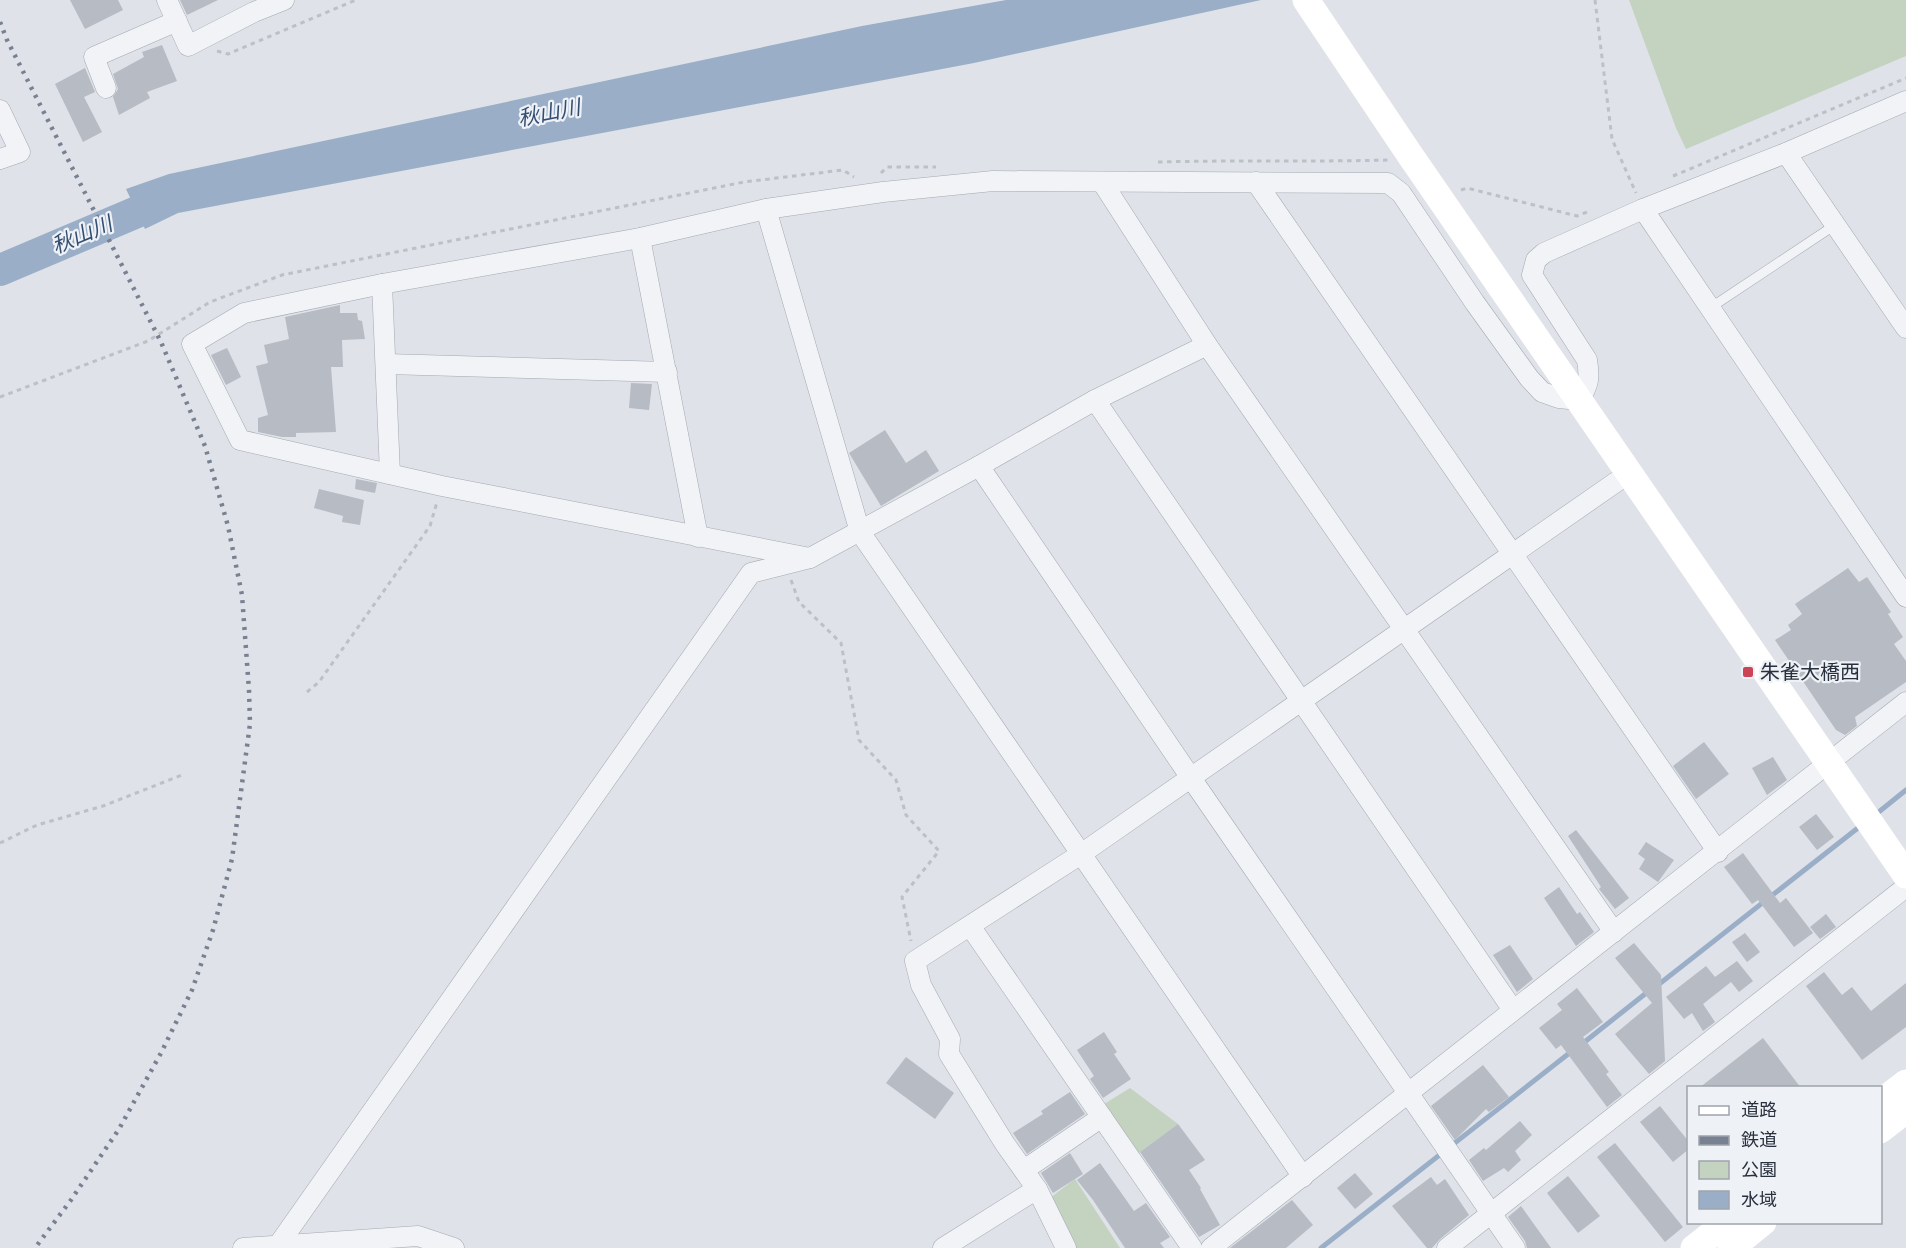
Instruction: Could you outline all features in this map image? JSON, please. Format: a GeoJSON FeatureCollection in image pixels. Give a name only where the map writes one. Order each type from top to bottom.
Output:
{"type":"FeatureCollection","features":[{"type":"Feature","properties":{"kind":"street"},"geometry":{"type":"LineString","coordinates":[[167,0],[188,46],[254,12],[284,0]]}},
{"type":"Feature","properties":{"kind":"street"},"geometry":{"type":"LineString","coordinates":[[1306,0],[1410,155],[1906,875]]}},
{"type":"Feature","properties":{"kind":"street"},"geometry":{"type":"LineString","coordinates":[[106,88],[94,57],[177,21]]}},
{"type":"Feature","properties":{"kind":"street"},"geometry":{"type":"LineString","coordinates":[[1579,400],[1590,376],[1587,360],[1532,275],[1536,260],[1544,253],[1643,209],[1786,153],[1906,101]]}},
{"type":"Feature","properties":{"kind":"street"},"geometry":{"type":"LineString","coordinates":[[0,110],[20,152],[0,159]]}},
{"type":"Feature","properties":{"kind":"street"},"geometry":{"type":"LineString","coordinates":[[1786,153],[1906,328]]}},
{"type":"Feature","properties":{"kind":"street"},"geometry":{"type":"LineString","coordinates":[[810,558],[442,486],[240,440],[192,344],[244,313],[382,284],[640,238],[766,209],[883,192],[993,181],[1388,183],[1401,193],[1529,378],[1542,392],[1559,398],[1579,400]]}},
{"type":"Feature","properties":{"kind":"street"},"geometry":{"type":"LineString","coordinates":[[1102,182],[1207,345],[1614,932]]}},
{"type":"Feature","properties":{"kind":"street"},"geometry":{"type":"LineString","coordinates":[[1256,182],[1718,852]]}},
{"type":"Feature","properties":{"kind":"street"},"geometry":{"type":"LineString","coordinates":[[766,209],[860,532],[1303,1178]]}},
{"type":"Feature","properties":{"kind":"street"},"geometry":{"type":"LineString","coordinates":[[1643,209],[1906,597]]}},
{"type":"Feature","properties":{"kind":"street"},"geometry":{"type":"LineString","coordinates":[[640,238],[698,537]]}},
{"type":"Feature","properties":{"kind":"street"},"geometry":{"type":"LineString","coordinates":[[382,284],[390,474]]}},
{"type":"Feature","properties":{"kind":"street"},"geometry":{"type":"LineString","coordinates":[[279,1244],[751,573],[810,558],[1095,400],[1207,345]]}},
{"type":"Feature","properties":{"kind":"street"},"geometry":{"type":"LineString","coordinates":[[386,364],[667,372]]}},
{"type":"Feature","properties":{"kind":"street"},"geometry":{"type":"LineString","coordinates":[[1095,400],[1513,1010]]}},
{"type":"Feature","properties":{"kind":"street"},"geometry":{"type":"LineString","coordinates":[[979,466],[1515,1248]]}},
{"type":"Feature","properties":{"kind":"street"},"geometry":{"type":"LineString","coordinates":[[1066,1248],[1037,1189],[950,1054],[950,1038],[921,985],[915,961],[1081,854],[1629,473]]}},
{"type":"Feature","properties":{"kind":"street"},"geometry":{"type":"LineString","coordinates":[[1211,1248],[1718,852],[1906,702]]}},
{"type":"Feature","properties":{"kind":"street"},"geometry":{"type":"LineString","coordinates":[[1447,1248],[1906,887]]}},
{"type":"Feature","properties":{"kind":"street"},"geometry":{"type":"LineString","coordinates":[[970,926],[1192,1248]]}},
{"type":"Feature","properties":{"kind":"street"},"geometry":{"type":"LineString","coordinates":[[1882,1102],[1906,1083]]}},
{"type":"Feature","properties":{"kind":"street"},"geometry":{"type":"LineString","coordinates":[[1882,1129],[1906,1110]]}},
{"type":"Feature","properties":{"kind":"street"},"geometry":{"type":"LineString","coordinates":[[1024,1170],[1102,1117]]}},
{"type":"Feature","properties":{"kind":"street"},"geometry":{"type":"LineString","coordinates":[[944,1248],[1037,1189]]}},
{"type":"Feature","properties":{"kind":"street"},"geometry":{"type":"LineString","coordinates":[[1694,1248],[1724,1224]]}},
{"type":"Feature","properties":{"kind":"street"},"geometry":{"type":"LineString","coordinates":[[1731,1248],[1761,1224]]}},
{"type":"Feature","properties":{"kind":"street"},"geometry":{"type":"LineString","coordinates":[[243,1248],[418,1236],[454,1248]]}},
{"type":"Feature","properties":{"kind":"lane"},"geometry":{"type":"LineString","coordinates":[[1710,308],[1835,225]]}},
{"type":"Feature","properties":{"kind":"path"},"geometry":{"type":"LineString","coordinates":[[200,40],[208,49],[228,54],[357,0]]}},
{"type":"Feature","properties":{"kind":"path"},"geometry":{"type":"LineString","coordinates":[[1595,0],[1612,139],[1643,209]]}},
{"type":"Feature","properties":{"kind":"path"},"geometry":{"type":"LineString","coordinates":[[1667,178],[1906,78]]}},
{"type":"Feature","properties":{"kind":"path"},"geometry":{"type":"LineString","coordinates":[[1453,193],[1467,188],[1577,216],[1587,212]]}},
{"type":"Feature","properties":{"kind":"path"},"geometry":{"type":"LineString","coordinates":[[0,397],[148,341]]}},
{"type":"Feature","properties":{"kind":"path"},"geometry":{"type":"LineString","coordinates":[[307,692],[319,682],[430,526],[442,486]]}},
{"type":"Feature","properties":{"kind":"path"},"geometry":{"type":"LineString","coordinates":[[786,564],[800,602],[841,642],[859,740],[896,780],[906,815],[939,851],[902,897],[915,961]]}},
{"type":"Feature","properties":{"kind":"path"},"geometry":{"type":"LineString","coordinates":[[0,843],[37,825],[103,806],[182,776]]}},
{"type":"Feature","properties":{"kind":"green space"},"geometry":{"type":"Polygon","coordinates":[[[1629,0],[1906,0],[1906,56],[1686,149],[1676,128],[1629,0]]]}},
{"type":"Feature","properties":{"kind":"green space"},"geometry":{"type":"Polygon","coordinates":[[[1130,1088],[1178,1124],[1136,1155],[1101,1106],[1130,1088]]]}},
{"type":"Feature","properties":{"kind":"green space"},"geometry":{"type":"Polygon","coordinates":[[[1075,1179],[1120,1248],[1074,1248],[1050,1198],[1075,1179]]]}},
{"type":"Feature","properties":{"kind":"water"},"geometry":{"type":"Polygon","coordinates":[[[1006,0],[1261,0],[974,63],[178,213],[145,229],[126,189],[169,174],[862,26],[1006,0]]]}},
{"type":"Feature","properties":{"kind":"building"},"geometry":{"type":"Polygon","coordinates":[[[70,0],[118,0],[123,10],[85,29],[70,0]]]}},
{"type":"Feature","properties":{"kind":"building"},"geometry":{"type":"Polygon","coordinates":[[[180,0],[218,0],[187,15],[180,0]]]}},
{"type":"Feature","properties":{"kind":"building"},"geometry":{"type":"Polygon","coordinates":[[[162,45],[177,81],[147,92],[150,98],[119,115],[113,97],[118,89],[113,74],[144,57],[142,52],[162,45]]]}},
{"type":"Feature","properties":{"kind":"building"},"geometry":{"type":"Polygon","coordinates":[[[85,68],[95,92],[84,97],[102,132],[83,142],[55,84],[85,68]]]}},
{"type":"Feature","properties":{"kind":"building"},"geometry":{"type":"Polygon","coordinates":[[[340,305],[340,313],[357,313],[358,320],[362,321],[365,339],[342,340],[343,367],[331,367],[336,432],[296,433],[296,437],[282,437],[258,432],[258,418],[268,415],[256,366],[268,363],[264,345],[289,339],[285,317],[340,305]]]}},
{"type":"Feature","properties":{"kind":"building"},"geometry":{"type":"Polygon","coordinates":[[[227,348],[241,377],[226,385],[211,355],[227,348]]]}},
{"type":"Feature","properties":{"kind":"building"},"geometry":{"type":"Polygon","coordinates":[[[631,383],[652,384],[649,410],[629,408],[631,383]]]}},
{"type":"Feature","properties":{"kind":"building"},"geometry":{"type":"Polygon","coordinates":[[[885,430],[906,463],[926,450],[939,471],[881,506],[849,453],[885,430]]]}},
{"type":"Feature","properties":{"kind":"building"},"geometry":{"type":"Polygon","coordinates":[[[356,479],[377,483],[375,493],[355,489],[356,479]]]}},
{"type":"Feature","properties":{"kind":"building"},"geometry":{"type":"Polygon","coordinates":[[[319,489],[364,500],[360,525],[342,522],[343,516],[314,508],[319,489]]]}},
{"type":"Feature","properties":{"kind":"building"},"geometry":{"type":"Polygon","coordinates":[[[1848,568],[1859,582],[1867,577],[1891,612],[1888,614],[1903,637],[1894,644],[1906,661],[1906,682],[1855,717],[1857,726],[1845,735],[1836,730],[1775,640],[1791,630],[1788,625],[1802,614],[1795,604],[1848,568]]]}},
{"type":"Feature","properties":{"kind":"building"},"geometry":{"type":"Polygon","coordinates":[[[1704,742],[1729,774],[1696,799],[1673,766],[1704,742]]]}},
{"type":"Feature","properties":{"kind":"building"},"geometry":{"type":"Polygon","coordinates":[[[1773,757],[1787,780],[1767,795],[1752,768],[1773,757]]]}},
{"type":"Feature","properties":{"kind":"building"},"geometry":{"type":"Polygon","coordinates":[[[1816,814],[1834,837],[1817,850],[1799,827],[1816,814]]]}},
{"type":"Feature","properties":{"kind":"building"},"geometry":{"type":"Polygon","coordinates":[[[1576,830],[1629,898],[1615,909],[1599,889],[1601,887],[1568,836],[1576,830]]]}},
{"type":"Feature","properties":{"kind":"building"},"geometry":{"type":"Polygon","coordinates":[[[1646,842],[1674,860],[1658,882],[1639,869],[1645,859],[1638,854],[1646,842]]]}},
{"type":"Feature","properties":{"kind":"building"},"geometry":{"type":"Polygon","coordinates":[[[1743,853],[1780,903],[1786,898],[1813,933],[1794,947],[1758,900],[1752,904],[1724,867],[1743,853]]]}},
{"type":"Feature","properties":{"kind":"building"},"geometry":{"type":"Polygon","coordinates":[[[1559,887],[1577,914],[1580,912],[1594,932],[1576,946],[1544,898],[1559,887]]]}},
{"type":"Feature","properties":{"kind":"building"},"geometry":{"type":"Polygon","coordinates":[[[1826,914],[1836,927],[1820,939],[1810,927],[1826,914]]]}},
{"type":"Feature","properties":{"kind":"building"},"geometry":{"type":"Polygon","coordinates":[[[1745,933],[1760,952],[1747,962],[1732,942],[1745,933]]]}},
{"type":"Feature","properties":{"kind":"building"},"geometry":{"type":"Polygon","coordinates":[[[1634,943],[1661,975],[1665,1061],[1649,1074],[1615,1034],[1652,1003],[1615,958],[1634,943]]]}},
{"type":"Feature","properties":{"kind":"building"},"geometry":{"type":"Polygon","coordinates":[[[1510,945],[1533,979],[1517,992],[1493,955],[1510,945]]]}},
{"type":"Feature","properties":{"kind":"building"},"geometry":{"type":"Polygon","coordinates":[[[1737,961],[1753,981],[1739,992],[1731,982],[1703,1004],[1715,1022],[1703,1031],[1692,1013],[1684,1019],[1666,997],[1706,966],[1715,977],[1737,961]]]}},
{"type":"Feature","properties":{"kind":"building"},"geometry":{"type":"Polygon","coordinates":[[[1824,972],[1842,995],[1852,987],[1871,1011],[1906,983],[1906,1027],[1862,1060],[1806,986],[1824,972]]]}},
{"type":"Feature","properties":{"kind":"building"},"geometry":{"type":"Polygon","coordinates":[[[1577,988],[1603,1022],[1583,1037],[1609,1072],[1606,1074],[1622,1095],[1607,1107],[1561,1045],[1556,1049],[1539,1028],[1562,1010],[1557,1004],[1577,988]]]}},
{"type":"Feature","properties":{"kind":"building"},"geometry":{"type":"Polygon","coordinates":[[[1104,1032],[1117,1052],[1114,1054],[1131,1079],[1103,1098],[1090,1079],[1094,1076],[1077,1050],[1104,1032]]]}},
{"type":"Feature","properties":{"kind":"building"},"geometry":{"type":"Polygon","coordinates":[[[1763,1038],[1799,1086],[1702,1086],[1763,1038]]]}},
{"type":"Feature","properties":{"kind":"building"},"geometry":{"type":"Polygon","coordinates":[[[906,1057],[954,1093],[935,1119],[886,1083],[906,1057]]]}},
{"type":"Feature","properties":{"kind":"building"},"geometry":{"type":"Polygon","coordinates":[[[1483,1065],[1509,1097],[1489,1112],[1486,1109],[1455,1140],[1431,1106],[1483,1065]]]}},
{"type":"Feature","properties":{"kind":"building"},"geometry":{"type":"Polygon","coordinates":[[[1070,1092],[1085,1114],[1027,1154],[1013,1133],[1043,1114],[1041,1111],[1070,1092]]]}},
{"type":"Feature","properties":{"kind":"building"},"geometry":{"type":"Polygon","coordinates":[[[1660,1106],[1687,1140],[1687,1151],[1673,1162],[1640,1122],[1660,1106]]]}},
{"type":"Feature","properties":{"kind":"building"},"geometry":{"type":"Polygon","coordinates":[[[1520,1121],[1532,1135],[1515,1151],[1521,1160],[1508,1172],[1504,1168],[1483,1181],[1469,1160],[1484,1148],[1486,1150],[1520,1121]]]}},
{"type":"Feature","properties":{"kind":"building"},"geometry":{"type":"Polygon","coordinates":[[[1178,1124],[1205,1160],[1189,1170],[1220,1225],[1199,1237],[1140,1152],[1178,1124]]]}},
{"type":"Feature","properties":{"kind":"building"},"geometry":{"type":"Polygon","coordinates":[[[1615,1143],[1683,1227],[1665,1242],[1597,1157],[1615,1143]]]}},
{"type":"Feature","properties":{"kind":"building"},"geometry":{"type":"Polygon","coordinates":[[[1070,1153],[1083,1174],[1053,1193],[1041,1173],[1070,1153]]]}},
{"type":"Feature","properties":{"kind":"building"},"geometry":{"type":"Polygon","coordinates":[[[1100,1163],[1134,1211],[1146,1203],[1170,1237],[1160,1243],[1164,1248],[1125,1248],[1077,1180],[1100,1163]]]}},
{"type":"Feature","properties":{"kind":"building"},"geometry":{"type":"Polygon","coordinates":[[[1355,1173],[1373,1194],[1355,1209],[1337,1188],[1355,1173]]]}},
{"type":"Feature","properties":{"kind":"building"},"geometry":{"type":"Polygon","coordinates":[[[1568,1176],[1600,1216],[1578,1233],[1547,1193],[1568,1176]]]}},
{"type":"Feature","properties":{"kind":"building"},"geometry":{"type":"Polygon","coordinates":[[[1431,1177],[1437,1185],[1445,1179],[1469,1215],[1432,1248],[1427,1248],[1392,1206],[1431,1177]]]}},
{"type":"Feature","properties":{"kind":"building"},"geometry":{"type":"Polygon","coordinates":[[[1292,1200],[1313,1225],[1286,1248],[1230,1248],[1292,1200]]]}},
{"type":"Feature","properties":{"kind":"building"},"geometry":{"type":"Polygon","coordinates":[[[1521,1206],[1551,1248],[1527,1248],[1525,1241],[1508,1217],[1521,1206]]]}},
{"type":"Feature","properties":{"kind":"waterway","name":"秋山川"},"geometry":{"type":"LineString","coordinates":[[0,270],[137,212],[174,191]]}},
{"type":"Feature","properties":{"kind":"waterway"},"geometry":{"type":"LineString","coordinates":[[1875,815],[1906,790]]}},
{"type":"Feature","properties":{"kind":"waterway"},"geometry":{"type":"LineString","coordinates":[[1658,985],[1863,824]]}},
{"type":"Feature","properties":{"kind":"waterway"},"geometry":{"type":"LineString","coordinates":[[1582,1044],[1650,990]]}},
{"type":"Feature","properties":{"kind":"waterway"},"geometry":{"type":"LineString","coordinates":[[1321,1248],[1572,1051]]}},
{"type":"Feature","properties":{"kind":"railway"},"geometry":{"type":"LineString","coordinates":[[0,22],[7,40],[161,342],[205,446],[228,526],[242,595],[250,724],[232,859],[213,930],[192,990],[161,1053],[119,1129],[35,1248]]}},
{"type":"Feature","properties":{"kind":"place","name":"朱雀大橋西"},"geometry":{"type":"Point","coordinates":[1748,672]}}]}
